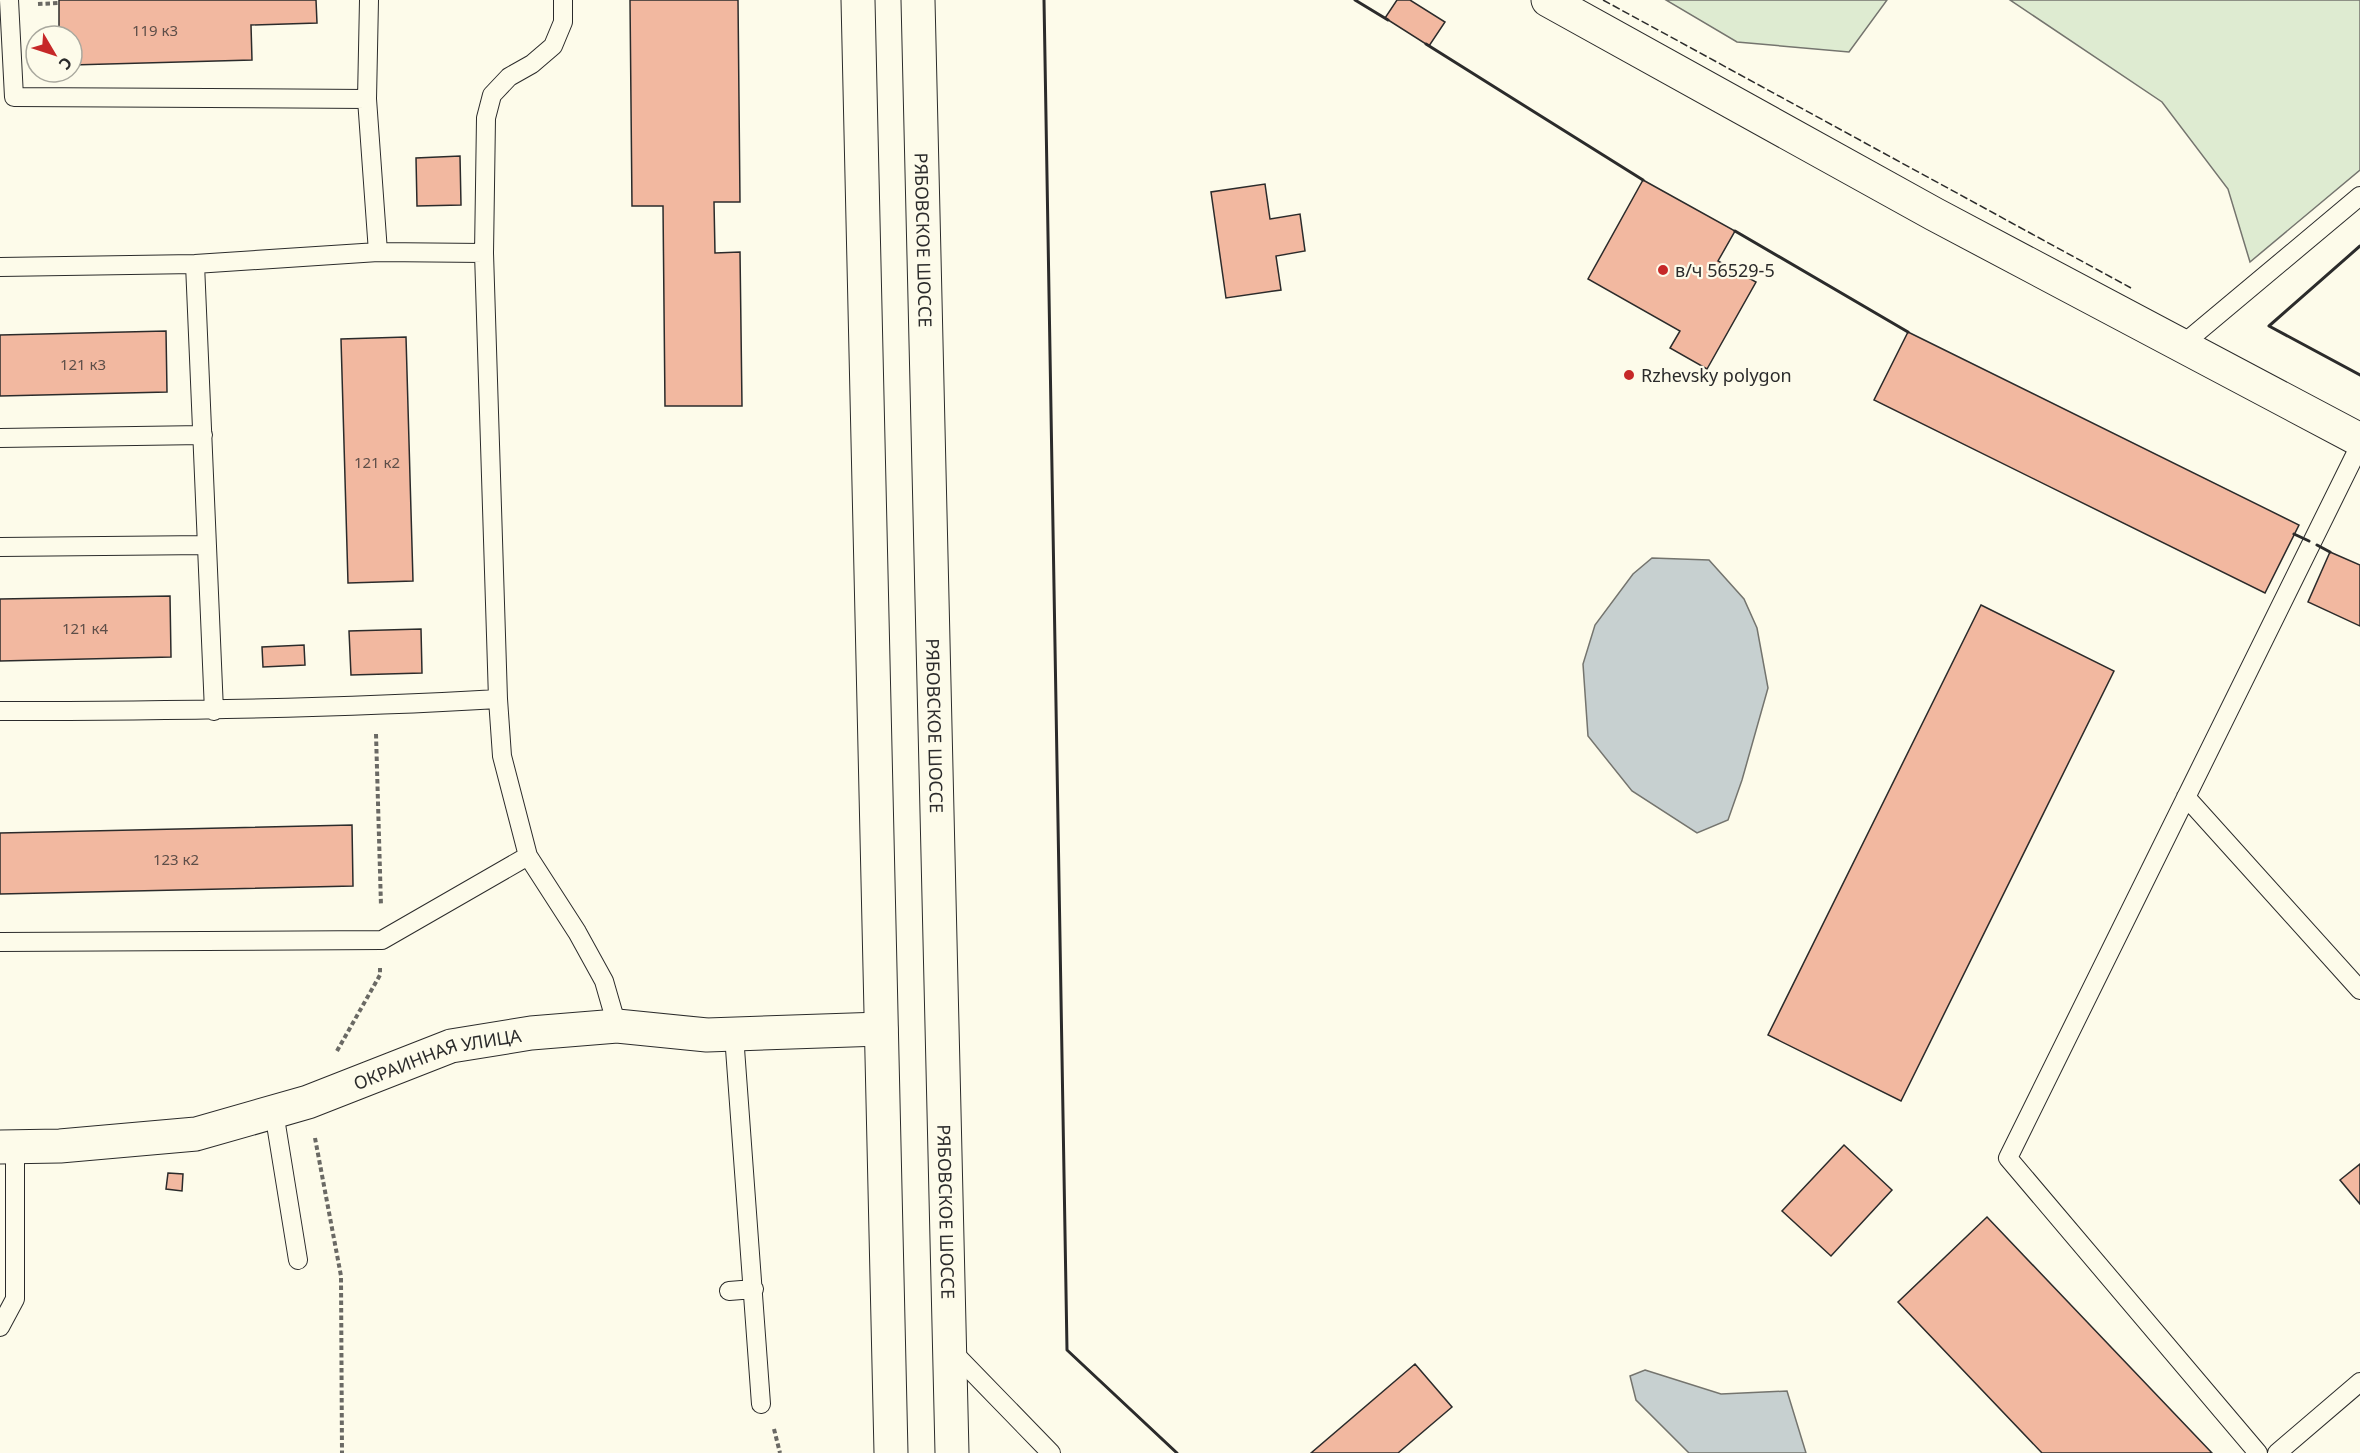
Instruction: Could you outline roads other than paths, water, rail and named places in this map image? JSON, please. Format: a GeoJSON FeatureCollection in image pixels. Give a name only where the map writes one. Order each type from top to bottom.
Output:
{"type":"FeatureCollection","features":[{"type":"Feature","properties":{"kind":"main road"},"geometry":{"type":"LineString","coordinates":[[858,0],[891,1453]]}},
{"type":"Feature","properties":{"kind":"main road","name":"РЯБОВСКОЕ ШОССЕ"},"geometry":{"type":"LineString","coordinates":[[918,0],[952,1453]]}},
{"type":"Feature","properties":{"kind":"main road"},"geometry":{"type":"LineString","coordinates":[[1548,0],[1934,214],[2360,442]]}},
{"type":"Feature","properties":{"kind":"main road","name":"ОКРАИННАЯ УЛИЦА"},"geometry":{"type":"LineString","coordinates":[[8,1147],[60,1146],[196,1134],[308,1102],[451,1046],[531,1033],[617,1026],[707,1035],[881,1029]]}},
{"type":"Feature","properties":{"kind":"lane"},"geometry":{"type":"LineString","coordinates":[[9,0],[14,97],[367,99]]}},
{"type":"Feature","properties":{"kind":"lane"},"geometry":{"type":"LineString","coordinates":[[369,0],[367,99],[378,252]]}},
{"type":"Feature","properties":{"kind":"lane"},"geometry":{"type":"LineString","coordinates":[[563,0],[563,22],[553,46],[532,64],[509,77],[492,95],[486,118],[484,253],[498,699],[502,756],[528,856],[577,932],[604,981],[617,1026]]}},
{"type":"Feature","properties":{"kind":"lane"},"geometry":{"type":"LineString","coordinates":[[2182,345],[2360,196]]}},
{"type":"Feature","properties":{"kind":"lane"},"geometry":{"type":"LineString","coordinates":[[0,267],[195,264],[378,252],[484,253]]}},
{"type":"Feature","properties":{"kind":"lane"},"geometry":{"type":"LineString","coordinates":[[195,264],[214,711]]}},
{"type":"Feature","properties":{"kind":"lane"},"geometry":{"type":"LineString","coordinates":[[0,438],[203,435]]}},
{"type":"Feature","properties":{"kind":"lane"},"geometry":{"type":"LineString","coordinates":[[2258,1453],[2008,1158],[2360,442]]}},
{"type":"Feature","properties":{"kind":"lane"},"geometry":{"type":"LineString","coordinates":[[0,547],[207,545]]}},
{"type":"Feature","properties":{"kind":"lane"},"geometry":{"type":"LineString","coordinates":[[0,711],[214,711],[376,706],[498,699]]}},
{"type":"Feature","properties":{"kind":"lane"},"geometry":{"type":"LineString","coordinates":[[2186,797],[2360,990]]}},
{"type":"Feature","properties":{"kind":"lane"},"geometry":{"type":"LineString","coordinates":[[0,942],[382,940],[528,856]]}},
{"type":"Feature","properties":{"kind":"lane"},"geometry":{"type":"LineString","coordinates":[[734,1035],[761,1404]]}},
{"type":"Feature","properties":{"kind":"lane"},"geometry":{"type":"LineString","coordinates":[[274,1112],[298,1260]]}},
{"type":"Feature","properties":{"kind":"lane"},"geometry":{"type":"LineString","coordinates":[[0,1327],[15,1299],[8,1147]]}},
{"type":"Feature","properties":{"kind":"lane"},"geometry":{"type":"LineString","coordinates":[[729,1292],[754,1289]]}},
{"type":"Feature","properties":{"kind":"lane"},"geometry":{"type":"LineString","coordinates":[[949,1348],[1051,1453]]}},
{"type":"Feature","properties":{"kind":"lane"},"geometry":{"type":"LineString","coordinates":[[2277,1453],[2360,1382]]}},
{"type":"Feature","properties":{"kind":"place","name":"в/ч 56529-5"},"geometry":{"type":"Point","coordinates":[1663,270]}},
{"type":"Feature","properties":{"kind":"place","name":"Rzhevsky polygon"},"geometry":{"type":"Point","coordinates":[1629,375]}}]}
